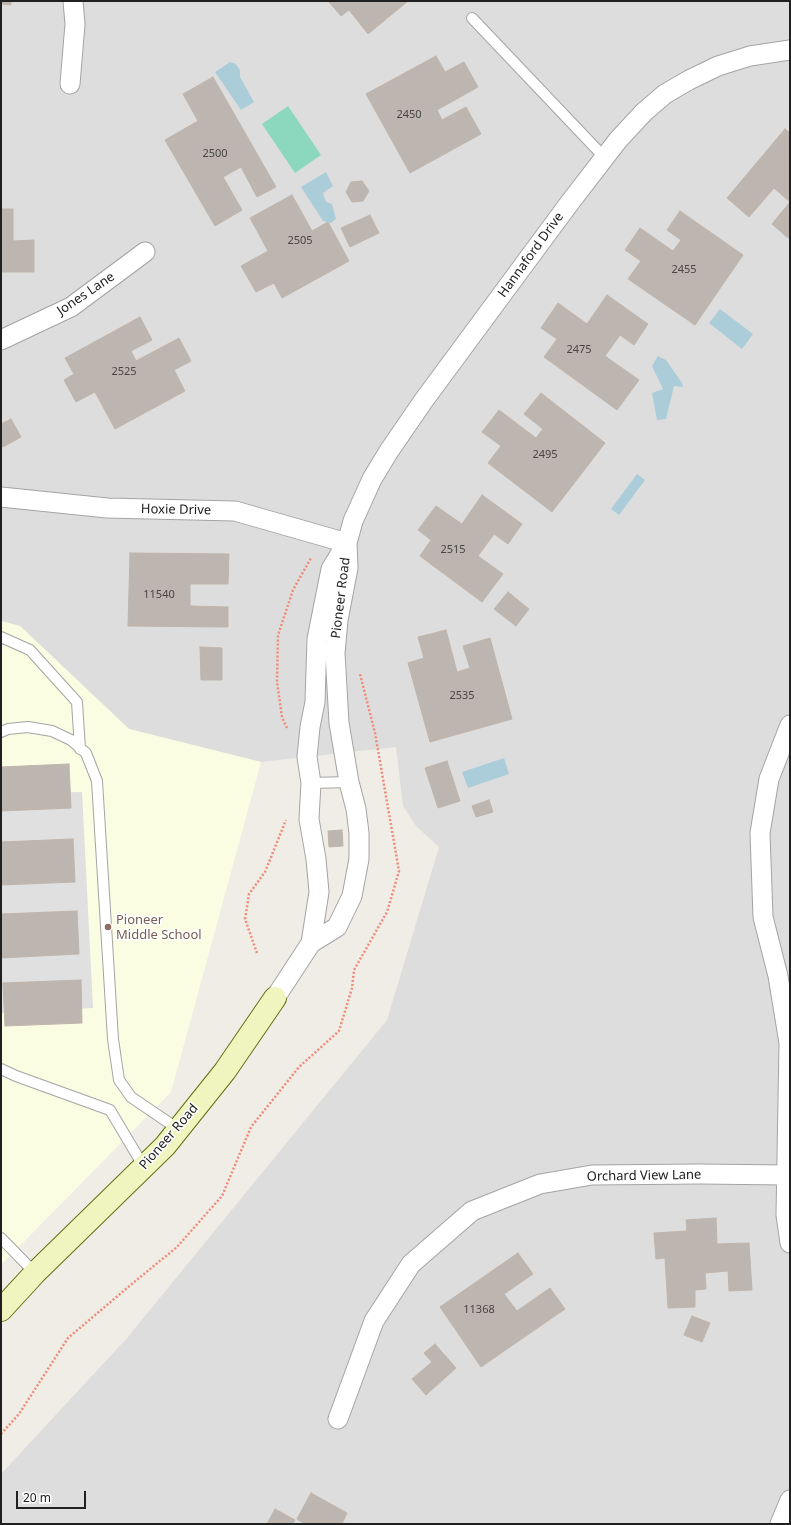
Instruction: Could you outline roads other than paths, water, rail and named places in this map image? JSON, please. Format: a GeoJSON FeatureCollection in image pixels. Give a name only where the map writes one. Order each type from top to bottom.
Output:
{"type":"FeatureCollection","features":[{"type":"Feature","properties":{"kind":"street"},"geometry":{"type":"LineString","coordinates":[[70,84],[75,24],[73,1]]}},
{"type":"Feature","properties":{"kind":"street","name":"Hannaford Drive"},"geometry":{"type":"LineString","coordinates":[[347,543],[353,521],[372,479],[389,451],[424,400],[563,211],[618,140],[644,112],[665,94],[689,80],[718,66],[750,56],[790,50]]}},
{"type":"Feature","properties":{"kind":"street","name":"Jones Lane"},"geometry":{"type":"LineString","coordinates":[[1,340],[70,307],[145,252]]}},
{"type":"Feature","properties":{"kind":"street","name":"Hoxie Drive"},"geometry":{"type":"LineString","coordinates":[[1,497],[107,508],[235,511],[347,543]]}},
{"type":"Feature","properties":{"kind":"street","name":"Pioneer Road"},"geometry":{"type":"LineString","coordinates":[[1,1310],[35,1273],[165,1146],[225,1071],[311,943],[337,927],[352,896],[359,859],[359,833],[356,809],[349,782],[339,723],[335,653],[338,620],[348,568],[347,543]]}},
{"type":"Feature","properties":{"kind":"street","name":"Pioneer Road"},"geometry":{"type":"LineString","coordinates":[[311,943],[318,892],[316,859],[309,819],[311,783],[307,757],[310,727],[315,702],[317,639],[331,569],[347,543]]}},
{"type":"Feature","properties":{"kind":"street"},"geometry":{"type":"LineString","coordinates":[[790,725],[769,779],[760,833],[763,917],[787,1017],[789,1043],[786,1215],[790,1243]]}},
{"type":"Feature","properties":{"kind":"street","name":"Orchard View Lane"},"geometry":{"type":"LineString","coordinates":[[338,1419],[374,1321],[411,1264],[472,1211],[540,1184],[592,1175],[786,1175]]}},
{"type":"Feature","properties":{"kind":"street"},"geometry":{"type":"LineString","coordinates":[[780,1524],[790,1500]]}},
{"type":"Feature","properties":{"kind":"lane"},"geometry":{"type":"LineString","coordinates":[[472,18],[605,158]]}},
{"type":"Feature","properties":{"kind":"lane"},"geometry":{"type":"LineString","coordinates":[[1,637],[30,650],[76,702],[80,749]]}},
{"type":"Feature","properties":{"kind":"lane"},"geometry":{"type":"LineString","coordinates":[[1,732],[8,729],[28,727],[52,731],[72,740],[86,753],[97,781],[113,1040],[119,1080],[131,1097],[178,1129]]}},
{"type":"Feature","properties":{"kind":"lane"},"geometry":{"type":"LineString","coordinates":[[311,783],[349,782]]}},
{"type":"Feature","properties":{"kind":"lane"},"geometry":{"type":"LineString","coordinates":[[1,1069],[16,1076],[110,1110],[144,1167]]}},
{"type":"Feature","properties":{"kind":"lane"},"geometry":{"type":"LineString","coordinates":[[1,1238],[35,1273]]}},
{"type":"Feature","properties":{"kind":"water"},"geometry":{"type":"Polygon","coordinates":[[[230,62],[236,64],[240,70],[240,77],[254,102],[241,110],[215,72],[230,62]]]}},
{"type":"Feature","properties":{"kind":"water"},"geometry":{"type":"Polygon","coordinates":[[[326,172],[333,186],[323,193],[326,202],[332,204],[336,219],[331,223],[323,221],[301,187],[326,172]]]}},
{"type":"Feature","properties":{"kind":"water"},"geometry":{"type":"Polygon","coordinates":[[[720,309],[753,334],[742,349],[709,323],[720,309]]]}},
{"type":"Feature","properties":{"kind":"water"},"geometry":{"type":"Polygon","coordinates":[[[658,356],[666,360],[682,383],[683,387],[674,386],[666,419],[657,420],[652,393],[663,389],[652,366],[658,356]]]}},
{"type":"Feature","properties":{"kind":"water"},"geometry":{"type":"Polygon","coordinates":[[[637,474],[645,480],[619,515],[611,509],[637,474]]]}},
{"type":"Feature","properties":{"kind":"water"},"geometry":{"type":"Polygon","coordinates":[[[504,758],[509,774],[468,788],[462,772],[504,758]]]}},
{"type":"Feature","properties":{"kind":"place","name":"Pioneer Middle School"},"geometry":{"type":"Point","coordinates":[108,927]}}]}
